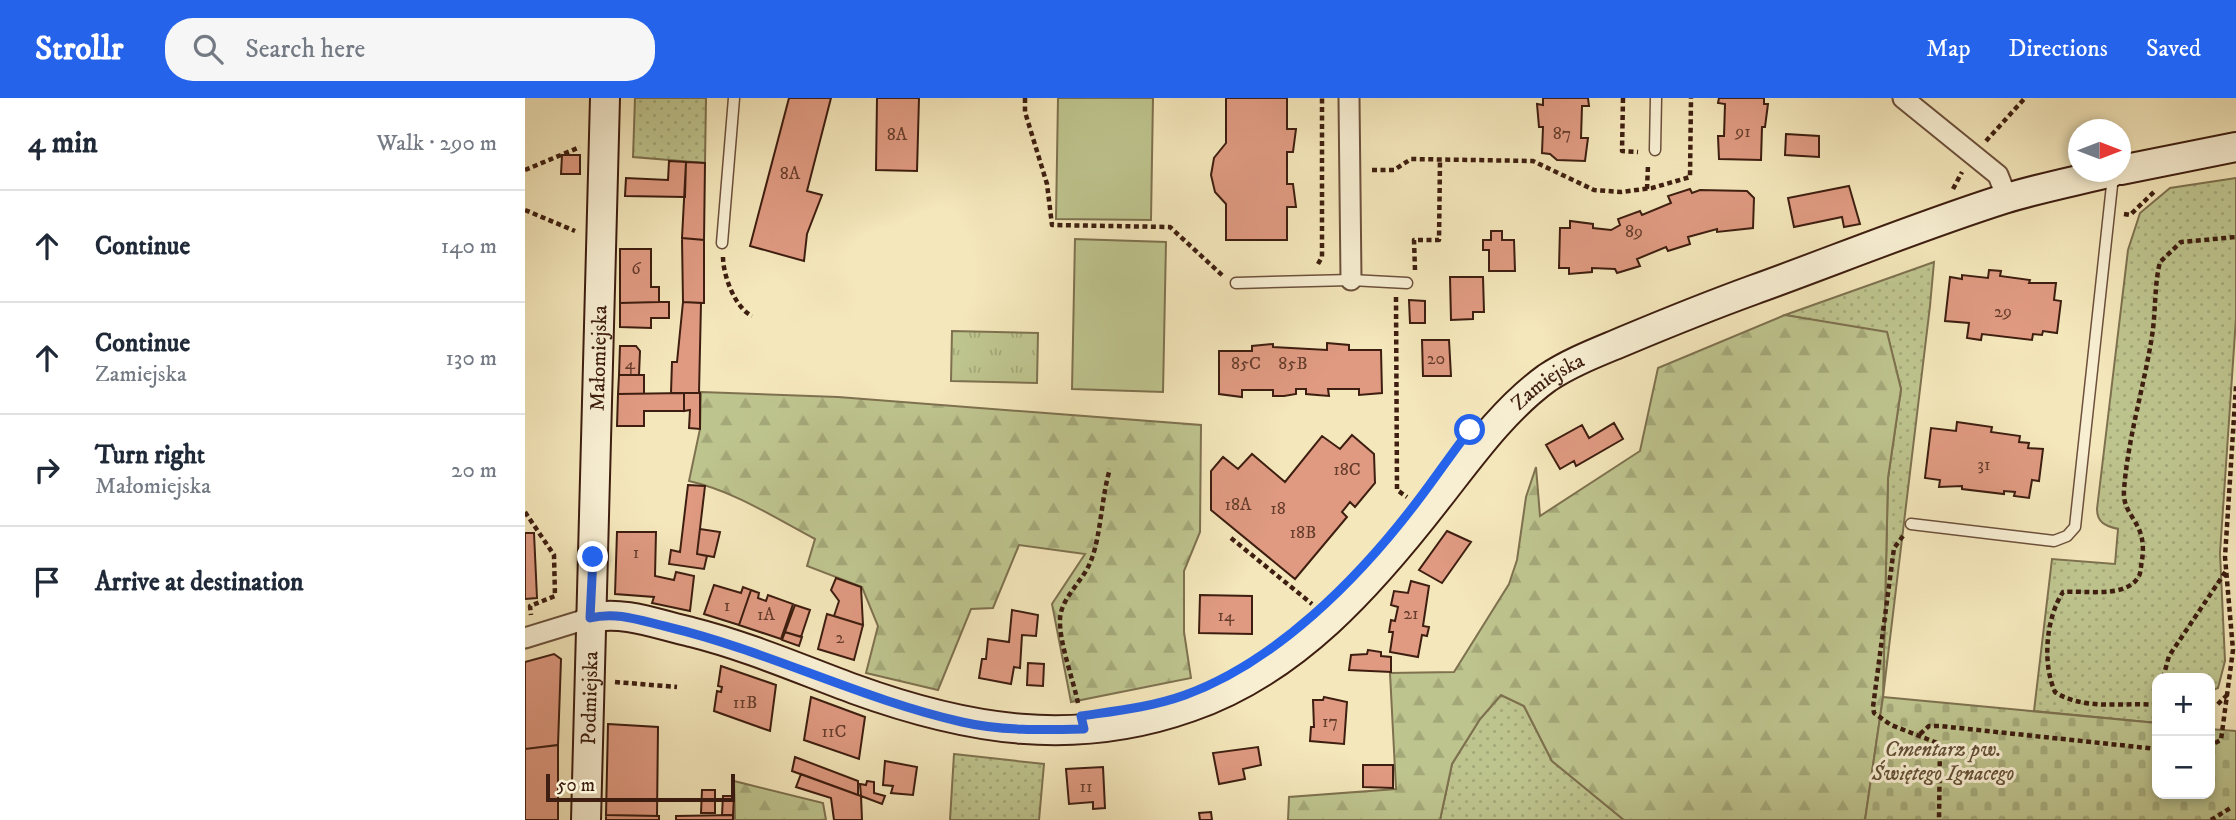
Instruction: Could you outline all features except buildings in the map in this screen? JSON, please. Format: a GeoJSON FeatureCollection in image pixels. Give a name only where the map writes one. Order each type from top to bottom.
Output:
{"type":"FeatureCollection","features":[{"type":"Feature","properties":{"kind":"street","name":"Małomiejska"},"geometry":{"type":"LineString","coordinates":[[590,618],[605,98]]}},
{"type":"Feature","properties":{"kind":"street"},"geometry":{"type":"LineString","coordinates":[[1349,98],[1351,280]]}},
{"type":"Feature","properties":{"kind":"street"},"geometry":{"type":"LineString","coordinates":[[1903,98],[1998,175],[2007,198]]}},
{"type":"Feature","properties":{"kind":"street"},"geometry":{"type":"LineString","coordinates":[[2131,168],[2236,148]]}},
{"type":"Feature","properties":{"kind":"street","name":"Zamiejska"},"geometry":{"type":"LineString","coordinates":[[590,618],[609,614],[717,638],[877,697],[963,723],[1035,730],[1109,728],[1187,708],[1252,678],[1303,645],[1398,549],[1478,448],[1516,405],[1545,380],[1573,362],[1687,314],[2007,198],[2072,182]]}},
{"type":"Feature","properties":{"kind":"street"},"geometry":{"type":"LineString","coordinates":[[525,638],[590,618]]}},
{"type":"Feature","properties":{"kind":"street","name":"Podmiejska"},"geometry":{"type":"LineString","coordinates":[[586,820],[590,618]]}},
{"type":"Feature","properties":{"kind":"lane"},"geometry":{"type":"LineString","coordinates":[[722,243],[734,98]]}},
{"type":"Feature","properties":{"kind":"lane"},"geometry":{"type":"LineString","coordinates":[[1652,151],[1656,98]]}},
{"type":"Feature","properties":{"kind":"lane"},"geometry":{"type":"LineString","coordinates":[[1911,524],[2054,541],[2067,536],[2075,527],[2112,182]]}},
{"type":"Feature","properties":{"kind":"lane"},"geometry":{"type":"LineString","coordinates":[[1235,283],[1351,280],[1407,283]]}},
{"type":"Feature","properties":{"kind":"path"},"geometry":{"type":"LineString","coordinates":[[1025,98],[1025,112],[1047,184],[1052,225],[1170,227],[1228,281],[1235,283]]}},
{"type":"Feature","properties":{"kind":"path"},"geometry":{"type":"LineString","coordinates":[[1308,281],[1309,266],[1317,265],[1322,257],[1322,98]]}},
{"type":"Feature","properties":{"kind":"path"},"geometry":{"type":"LineString","coordinates":[[1623,98],[1622,151],[1652,151]]}},
{"type":"Feature","properties":{"kind":"path"},"geometry":{"type":"LineString","coordinates":[[1322,171],[1394,170],[1411,159],[1532,161],[1594,190],[1621,192],[1652,188],[1690,177],[1691,98]]}},
{"type":"Feature","properties":{"kind":"path"},"geometry":{"type":"LineString","coordinates":[[1985,142],[2025,98]]}},
{"type":"Feature","properties":{"kind":"path"},"geometry":{"type":"LineString","coordinates":[[525,170],[587,145]]}},
{"type":"Feature","properties":{"kind":"path"},"geometry":{"type":"LineString","coordinates":[[1414,253],[1414,240],[1439,240],[1440,160]]}},
{"type":"Feature","properties":{"kind":"path"},"geometry":{"type":"LineString","coordinates":[[525,210],[585,236]]}},
{"type":"Feature","properties":{"kind":"path"},"geometry":{"type":"LineString","coordinates":[[2152,705],[2091,704],[2067,700],[2055,692],[2046,664],[2054,606],[2063,593],[2109,591],[2128,586],[2139,576],[2144,543],[2140,527],[2124,501],[2124,489],[2134,420],[2152,338],[2160,262],[2181,242],[2236,237]]}},
{"type":"Feature","properties":{"kind":"path"},"geometry":{"type":"LineString","coordinates":[[722,243],[726,276],[745,313],[752,316]]}},
{"type":"Feature","properties":{"kind":"path"},"geometry":{"type":"LineString","coordinates":[[1396,322],[1397,490],[1416,503]]}},
{"type":"Feature","properties":{"kind":"path"},"geometry":{"type":"LineString","coordinates":[[2215,743],[2221,740],[2233,650],[2226,570],[2236,386]]}},
{"type":"Feature","properties":{"kind":"path"},"geometry":{"type":"LineString","coordinates":[[1084,729],[1060,620],[1063,605],[1078,587],[1091,561],[1102,494],[1110,469]]}},
{"type":"Feature","properties":{"kind":"path"},"geometry":{"type":"LineString","coordinates":[[525,512],[554,555],[555,596],[530,606],[531,617]]}},
{"type":"Feature","properties":{"kind":"path"},"geometry":{"type":"LineString","coordinates":[[1911,524],[1894,548],[1873,707],[1874,713],[1891,725],[1940,744],[1939,820]]}},
{"type":"Feature","properties":{"kind":"path"},"geometry":{"type":"LineString","coordinates":[[1231,538],[1306,600]]}},
{"type":"Feature","properties":{"kind":"path"},"geometry":{"type":"LineString","coordinates":[[2164,673],[2169,656],[2226,570]]}},
{"type":"Feature","properties":{"kind":"path"},"geometry":{"type":"LineString","coordinates":[[603,681],[677,687]]}},
{"type":"Feature","properties":{"kind":"path"},"geometry":{"type":"LineString","coordinates":[[2215,706],[2228,694]]}},
{"type":"Feature","properties":{"kind":"path"},"geometry":{"type":"LineString","coordinates":[[1920,734],[1929,726],[1940,726],[2152,748]]}},
{"type":"Feature","properties":{"kind":"path"},"geometry":{"type":"LineString","coordinates":[[2211,820],[2232,807]]}},
{"type":"Feature","properties":{"kind":"green space"},"geometry":{"type":"Polygon","coordinates":[[[635,98],[706,98],[705,163],[633,157],[635,98]]]}},
{"type":"Feature","properties":{"kind":"green space"},"geometry":{"type":"Polygon","coordinates":[[[1058,98],[1153,98],[1151,220],[1056,219],[1058,98]]]}},
{"type":"Feature","properties":{"kind":"green space"},"geometry":{"type":"Polygon","coordinates":[[[2236,178],[2236,318],[2220,553],[2225,661],[2218,688],[2215,689],[2215,673],[2152,673],[2152,723],[2034,711],[2052,559],[2115,564],[2118,529],[2103,523],[2097,509],[2128,250],[2140,213],[2170,188],[2236,178]]]}},
{"type":"Feature","properties":{"kind":"green space"},"geometry":{"type":"Polygon","coordinates":[[[1075,239],[1166,242],[1163,392],[1072,389],[1075,239]]]}},
{"type":"Feature","properties":{"kind":"green space"},"geometry":{"type":"Polygon","coordinates":[[[1934,262],[1883,697],[1888,478],[1901,389],[1887,333],[1785,315],[1934,262]]]}},
{"type":"Feature","properties":{"kind":"green space"},"geometry":{"type":"Polygon","coordinates":[[[1785,315],[1887,332],[1901,389],[1888,478],[1883,697],[1865,820],[1624,820],[1552,761],[1524,706],[1501,695],[1480,719],[1452,764],[1440,820],[1288,820],[1289,797],[1396,789],[1390,673],[1454,672],[1509,584],[1517,560],[1526,497],[1536,467],[1540,516],[1640,451],[1658,368],[1785,315]]]}},
{"type":"Feature","properties":{"kind":"green space"},"geometry":{"type":"Polygon","coordinates":[[[952,331],[1038,333],[1037,383],[951,381],[952,331]]]}},
{"type":"Feature","properties":{"kind":"green space"},"geometry":{"type":"Polygon","coordinates":[[[701,392],[838,397],[1201,425],[1200,532],[1184,571],[1184,632],[1191,678],[1071,702],[1052,604],[1085,554],[1019,545],[993,608],[971,609],[938,690],[866,673],[878,626],[862,587],[807,566],[815,539],[738,498],[689,481],[700,429],[701,392]]]}},
{"type":"Feature","properties":{"kind":"green space"},"geometry":{"type":"Polygon","coordinates":[[[1501,695],[1524,706],[1552,761],[1624,820],[1440,820],[1452,764],[1480,719],[1501,695]]]}},
{"type":"Feature","properties":{"kind":"green space","name":"Cmentarz pw. Świętego Ignacego"},"geometry":{"type":"Polygon","coordinates":[[[1883,697],[2152,723],[2152,799],[2215,799],[2215,729],[2236,731],[2236,820],[1865,820],[1883,697]]]}},
{"type":"Feature","properties":{"kind":"green space"},"geometry":{"type":"Polygon","coordinates":[[[954,754],[1044,764],[1039,820],[950,820],[954,754]]]}},
{"type":"Feature","properties":{"kind":"green space"},"geometry":{"type":"Polygon","coordinates":[[[734,781],[823,803],[826,820],[735,820],[734,781]]]}},
{"type":"Feature","properties":{"kind":"route"},"geometry":{"type":"LineString","coordinates":[[593,557],[590,618],[609,614],[717,638],[877,697],[963,723],[1035,730],[1084,729],[1081,716],[1125,710],[1185,695],[1247,663],[1282,641],[1319,609],[1406,516],[1470,430]]}}]}
